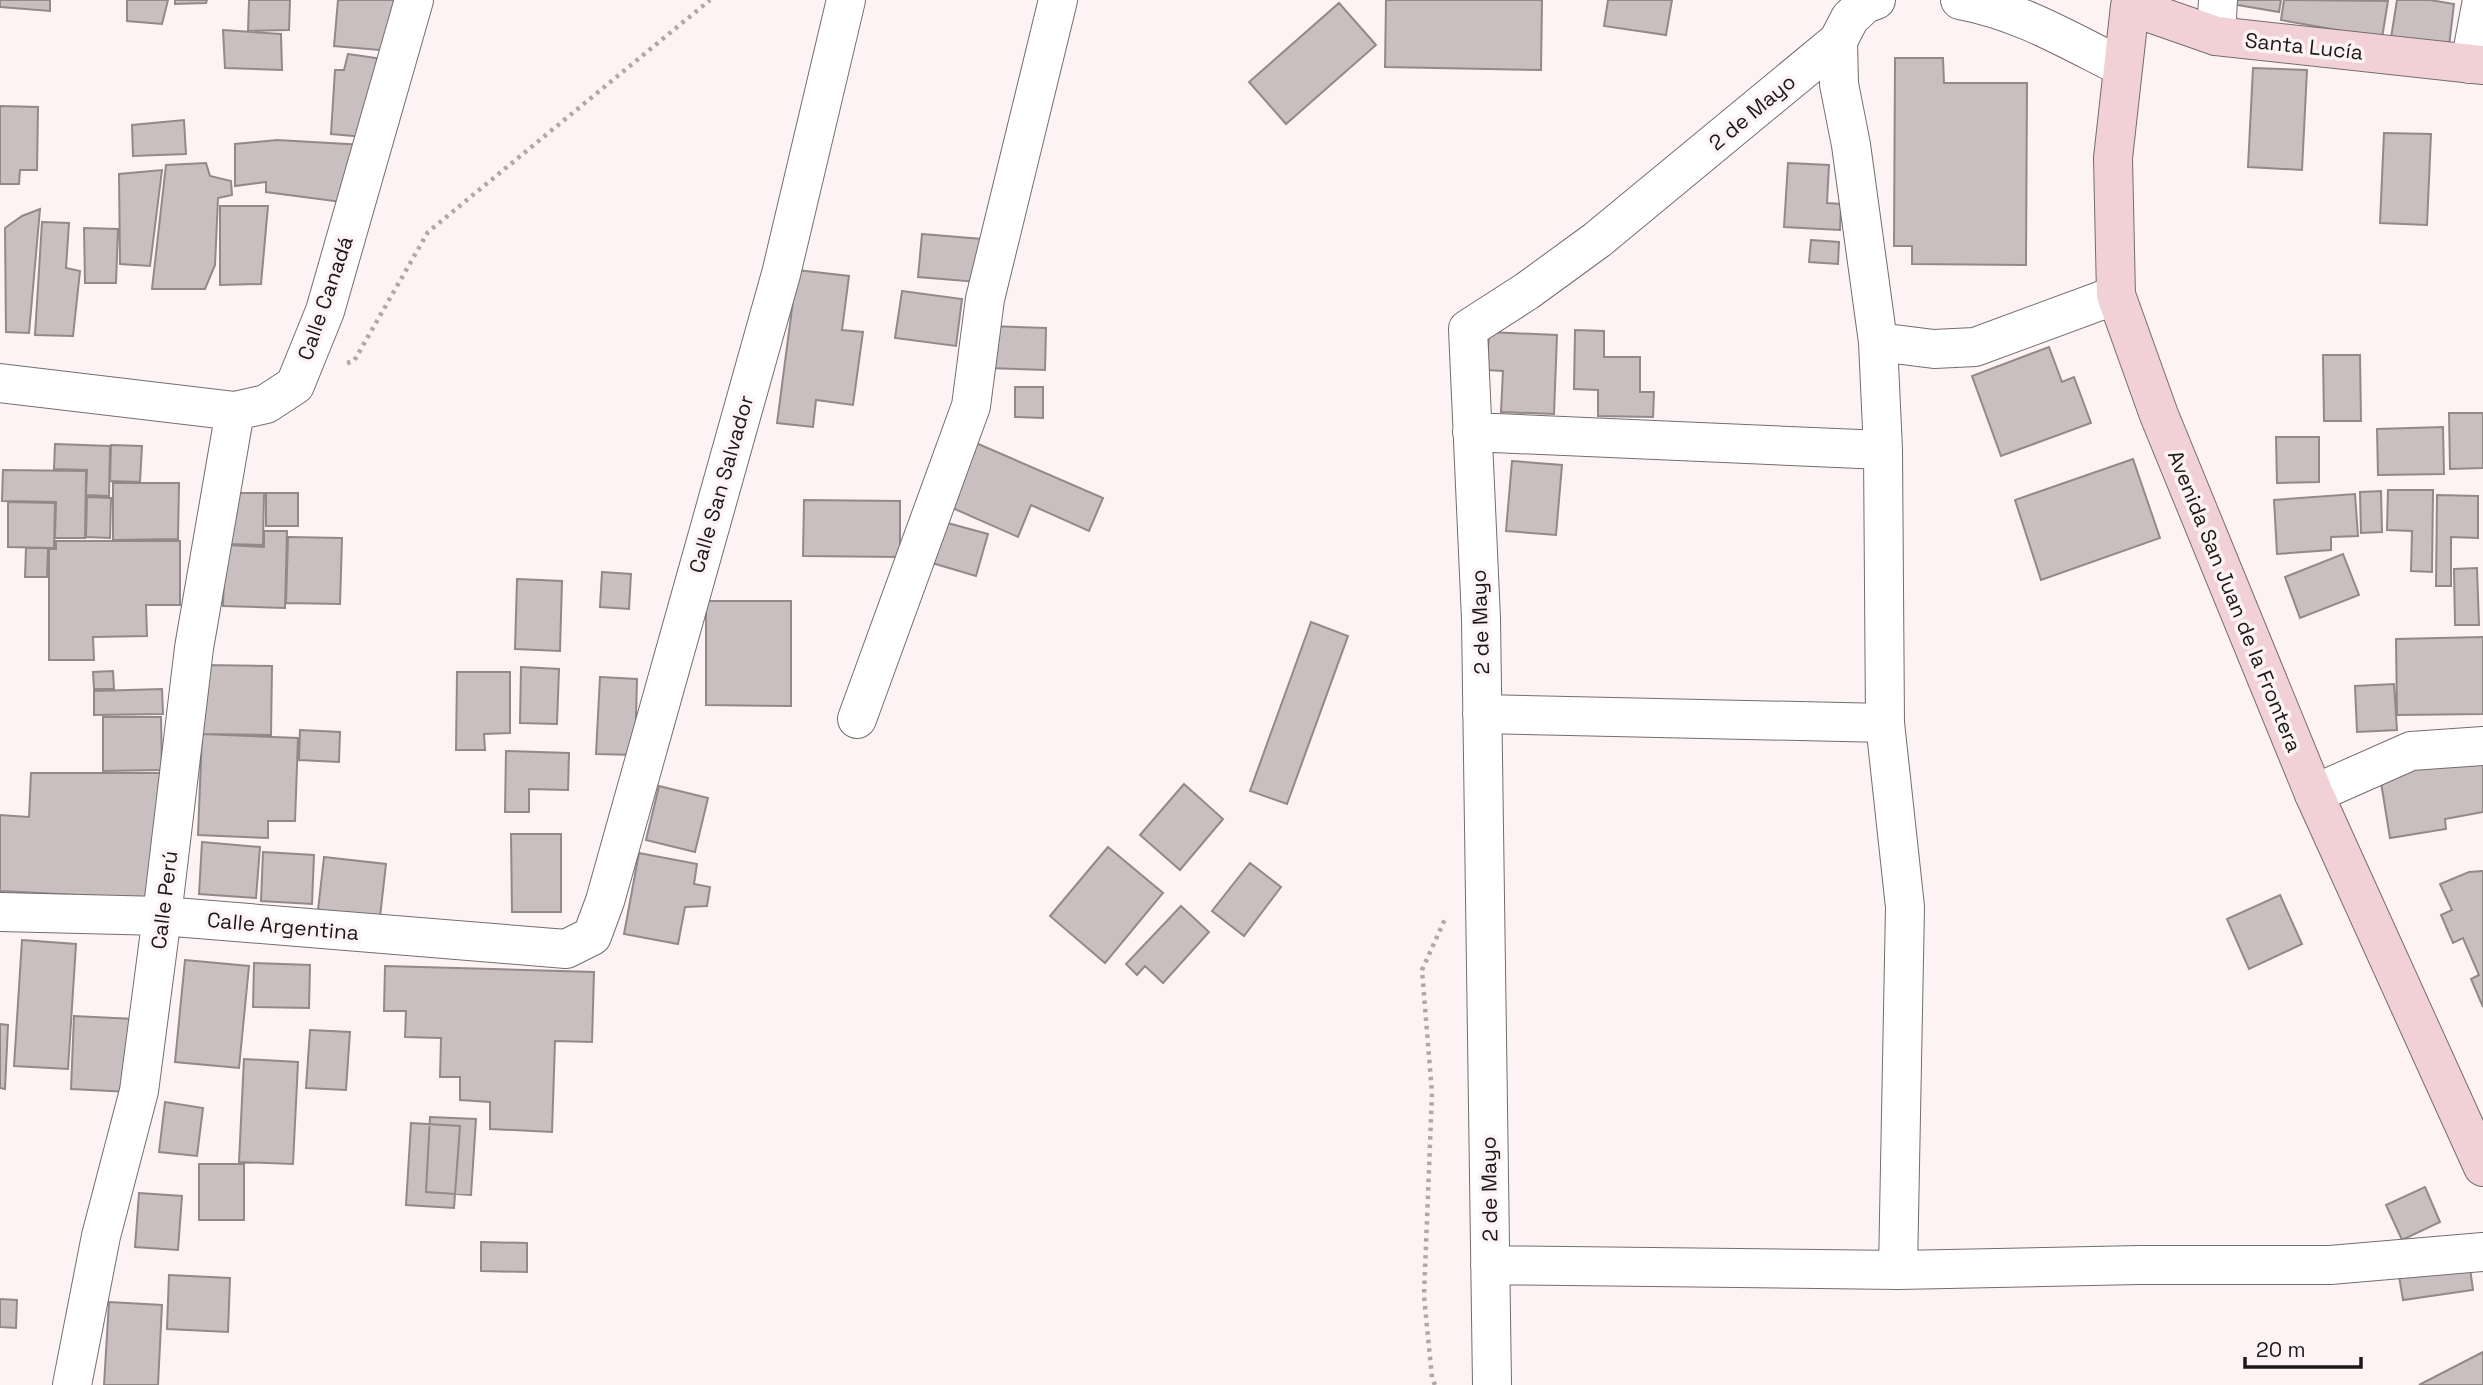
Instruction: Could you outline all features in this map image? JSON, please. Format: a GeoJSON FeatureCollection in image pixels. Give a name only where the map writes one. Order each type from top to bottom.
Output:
{"type":"FeatureCollection","features":[{"type":"Feature","properties":{"kind":"street","name":"Calle Canadá"},"geometry":{"type":"LineString","coordinates":[[0,383],[235,411],[266,404],[295,385],[325,311],[414,0]]}},
{"type":"Feature","properties":{"kind":"street","name":"Calle San Salvador"},"geometry":{"type":"LineString","coordinates":[[566,949],[592,936],[605,901],[781,274],[846,0]]}},
{"type":"Feature","properties":{"kind":"street"},"geometry":{"type":"LineString","coordinates":[[858,719],[971,405],[985,299],[1058,0]]}},
{"type":"Feature","properties":{"kind":"street"},"geometry":{"type":"LineString","coordinates":[[1876,0],[1865,4],[1850,18],[1838,41],[1839,84],[1851,145],[1878,342],[1883,450],[1885,723],[1905,907],[1898,1270]]}},
{"type":"Feature","properties":{"kind":"street"},"geometry":{"type":"LineString","coordinates":[[1960,0],[1992,6],[2029,21],[2122,67]]}},
{"type":"Feature","properties":{"kind":"street"},"geometry":{"type":"LineString","coordinates":[[2477,64],[2482,0]]}},
{"type":"Feature","properties":{"kind":"street","name":"Avenida San Juan de la Frontera"},"geometry":{"type":"LineString","coordinates":[[2127,3],[2113,158],[2116,295],[2158,415],[2314,794],[2483,1167]]}},
{"type":"Feature","properties":{"kind":"street","name":"Santa Lucía"},"geometry":{"type":"LineString","coordinates":[[2127,3],[2477,64]]}},
{"type":"Feature","properties":{"kind":"street","name":"2 de Mayo"},"geometry":{"type":"LineString","coordinates":[[1492,1385],[1481,619],[1468,329],[1527,291],[1597,240],[1838,41]]}},
{"type":"Feature","properties":{"kind":"street"},"geometry":{"type":"LineString","coordinates":[[1878,342],[1934,349],[1975,347],[2116,295]]}},
{"type":"Feature","properties":{"kind":"street","name":"Calle Perú"},"geometry":{"type":"LineString","coordinates":[[72,1385],[102,1236],[139,1091],[194,648],[235,411]]}},
{"type":"Feature","properties":{"kind":"street"},"geometry":{"type":"LineString","coordinates":[[1472,432],[1883,450]]}},
{"type":"Feature","properties":{"kind":"street"},"geometry":{"type":"LineString","coordinates":[[1482,714],[1885,723]]}},
{"type":"Feature","properties":{"kind":"street"},"geometry":{"type":"LineString","coordinates":[[2314,794],[2411,751],[2483,746]]}},
{"type":"Feature","properties":{"kind":"street","name":"Calle Argentina"},"geometry":{"type":"LineString","coordinates":[[0,912],[162,916],[566,949]]}},
{"type":"Feature","properties":{"kind":"street"},"geometry":{"type":"LineString","coordinates":[[1490,1265],[1898,1270],[2138,1265],[2330,1265],[2483,1252]]}},
{"type":"Feature","properties":{"kind":"path"},"geometry":{"type":"LineString","coordinates":[[295,385],[354,361],[428,232],[710,0]]}},
{"type":"Feature","properties":{"kind":"path"},"geometry":{"type":"LineString","coordinates":[[1435,1385],[1432,1378],[1424,1296],[1432,1093],[1422,970],[1447,914]]}},
{"type":"Feature","properties":{"kind":"building"},"geometry":{"type":"Polygon","coordinates":[[[0,0],[50,0],[50,11],[0,7],[0,0]]]}},
{"type":"Feature","properties":{"kind":"building"},"geometry":{"type":"Polygon","coordinates":[[[127,0],[168,0],[162,24],[127,21],[127,0]]]}},
{"type":"Feature","properties":{"kind":"building"},"geometry":{"type":"Polygon","coordinates":[[[175,0],[207,0],[206,3],[175,4],[175,0]]]}},
{"type":"Feature","properties":{"kind":"building"},"geometry":{"type":"Polygon","coordinates":[[[249,0],[290,0],[289,30],[248,31],[249,0]]]}},
{"type":"Feature","properties":{"kind":"building"},"geometry":{"type":"Polygon","coordinates":[[[338,0],[411,0],[391,51],[334,46],[338,0]]]}},
{"type":"Feature","properties":{"kind":"building"},"geometry":{"type":"Polygon","coordinates":[[[1386,0],[1542,0],[1541,70],[1385,67],[1386,0]]]}},
{"type":"Feature","properties":{"kind":"building"},"geometry":{"type":"Polygon","coordinates":[[[1608,0],[1672,0],[1666,35],[1604,26],[1608,0]]]}},
{"type":"Feature","properties":{"kind":"building"},"geometry":{"type":"Polygon","coordinates":[[[2281,0],[2279,12],[2220,2],[2281,0]]]}},
{"type":"Feature","properties":{"kind":"building"},"geometry":{"type":"Polygon","coordinates":[[[2284,0],[2388,1],[2382,38],[2281,20],[2284,0]]]}},
{"type":"Feature","properties":{"kind":"building"},"geometry":{"type":"Polygon","coordinates":[[[2397,0],[2430,0],[2454,4],[2449,46],[2391,38],[2397,0]]]}},
{"type":"Feature","properties":{"kind":"building"},"geometry":{"type":"Polygon","coordinates":[[[1339,3],[1376,45],[1286,124],[1249,82],[1339,3]]]}},
{"type":"Feature","properties":{"kind":"building"},"geometry":{"type":"Polygon","coordinates":[[[223,30],[281,34],[282,70],[225,68],[223,30]]]}},
{"type":"Feature","properties":{"kind":"building"},"geometry":{"type":"Polygon","coordinates":[[[348,54],[390,60],[365,137],[331,134],[335,70],[344,70],[348,54]]]}},
{"type":"Feature","properties":{"kind":"building"},"geometry":{"type":"Polygon","coordinates":[[[1895,58],[1943,58],[1944,83],[2027,83],[2026,265],[1912,264],[1912,246],[1894,246],[1895,58]]]}},
{"type":"Feature","properties":{"kind":"building"},"geometry":{"type":"Polygon","coordinates":[[[2253,68],[2307,70],[2302,170],[2248,167],[2253,68]]]}},
{"type":"Feature","properties":{"kind":"building"},"geometry":{"type":"Polygon","coordinates":[[[0,106],[38,107],[37,170],[20,170],[19,184],[0,184],[0,106]]]}},
{"type":"Feature","properties":{"kind":"building"},"geometry":{"type":"Polygon","coordinates":[[[184,120],[186,154],[133,156],[132,125],[184,120]]]}},
{"type":"Feature","properties":{"kind":"building"},"geometry":{"type":"Polygon","coordinates":[[[2384,133],[2431,134],[2427,225],[2380,223],[2384,133]]]}},
{"type":"Feature","properties":{"kind":"building"},"geometry":{"type":"Polygon","coordinates":[[[277,140],[364,145],[349,203],[266,192],[266,182],[235,186],[235,144],[277,140]]]}},
{"type":"Feature","properties":{"kind":"building"},"geometry":{"type":"Polygon","coordinates":[[[206,163],[210,176],[231,181],[232,195],[218,198],[215,265],[205,289],[152,289],[166,165],[206,163]]]}},
{"type":"Feature","properties":{"kind":"building"},"geometry":{"type":"Polygon","coordinates":[[[1788,163],[1829,165],[1827,203],[1841,204],[1840,230],[1784,227],[1788,163]]]}},
{"type":"Feature","properties":{"kind":"building"},"geometry":{"type":"Polygon","coordinates":[[[162,170],[150,266],[120,264],[119,174],[162,170]]]}},
{"type":"Feature","properties":{"kind":"building"},"geometry":{"type":"Polygon","coordinates":[[[220,206],[268,206],[261,284],[220,285],[220,206]]]}},
{"type":"Feature","properties":{"kind":"building"},"geometry":{"type":"Polygon","coordinates":[[[40,209],[29,333],[6,332],[5,228],[22,216],[40,209]]]}},
{"type":"Feature","properties":{"kind":"building"},"geometry":{"type":"Polygon","coordinates":[[[42,222],[69,223],[66,268],[80,271],[73,336],[35,335],[42,222]]]}},
{"type":"Feature","properties":{"kind":"building"},"geometry":{"type":"Polygon","coordinates":[[[84,228],[118,229],[116,283],[85,283],[84,228]]]}},
{"type":"Feature","properties":{"kind":"building"},"geometry":{"type":"Polygon","coordinates":[[[922,234],[982,239],[978,282],[918,277],[922,234]]]}},
{"type":"Feature","properties":{"kind":"building"},"geometry":{"type":"Polygon","coordinates":[[[1811,240],[1839,242],[1838,264],[1809,262],[1811,240]]]}},
{"type":"Feature","properties":{"kind":"building"},"geometry":{"type":"Polygon","coordinates":[[[797,270],[849,276],[842,330],[863,332],[853,405],[816,400],[813,427],[777,423],[797,270]]]}},
{"type":"Feature","properties":{"kind":"building"},"geometry":{"type":"Polygon","coordinates":[[[902,291],[962,299],[956,346],[895,338],[902,291]]]}},
{"type":"Feature","properties":{"kind":"building"},"geometry":{"type":"Polygon","coordinates":[[[988,326],[1046,328],[1045,370],[986,368],[988,326]]]}},
{"type":"Feature","properties":{"kind":"building"},"geometry":{"type":"Polygon","coordinates":[[[1575,330],[1604,331],[1604,357],[1640,357],[1640,392],[1654,392],[1653,417],[1598,416],[1598,390],[1574,389],[1575,330]]]}},
{"type":"Feature","properties":{"kind":"building"},"geometry":{"type":"Polygon","coordinates":[[[1489,332],[1557,335],[1554,414],[1501,412],[1503,371],[1487,370],[1489,332]]]}},
{"type":"Feature","properties":{"kind":"building"},"geometry":{"type":"Polygon","coordinates":[[[2049,347],[2062,382],[2074,377],[2091,423],[2001,456],[1972,376],[2049,347]]]}},
{"type":"Feature","properties":{"kind":"building"},"geometry":{"type":"Polygon","coordinates":[[[2323,355],[2360,355],[2361,421],[2324,421],[2323,355]]]}},
{"type":"Feature","properties":{"kind":"building"},"geometry":{"type":"Polygon","coordinates":[[[1015,387],[1043,387],[1043,418],[1015,417],[1015,387]]]}},
{"type":"Feature","properties":{"kind":"building"},"geometry":{"type":"Polygon","coordinates":[[[2449,413],[2483,413],[2483,468],[2450,469],[2449,413]]]}},
{"type":"Feature","properties":{"kind":"building"},"geometry":{"type":"Polygon","coordinates":[[[2443,427],[2444,474],[2378,475],[2377,429],[2443,427]]]}},
{"type":"Feature","properties":{"kind":"building"},"geometry":{"type":"Polygon","coordinates":[[[2276,437],[2319,437],[2319,482],[2277,483],[2276,437]]]}},
{"type":"Feature","properties":{"kind":"building"},"geometry":{"type":"Polygon","coordinates":[[[976,443],[1103,498],[1089,531],[1031,505],[1018,537],[948,506],[976,443]]]}},
{"type":"Feature","properties":{"kind":"building"},"geometry":{"type":"Polygon","coordinates":[[[55,444],[110,446],[109,496],[86,495],[87,470],[54,469],[55,444]]]}},
{"type":"Feature","properties":{"kind":"building"},"geometry":{"type":"Polygon","coordinates":[[[111,445],[142,446],[140,482],[110,481],[111,445]]]}},
{"type":"Feature","properties":{"kind":"building"},"geometry":{"type":"Polygon","coordinates":[[[2133,459],[2160,538],[2041,580],[2015,500],[2133,459]]]}},
{"type":"Feature","properties":{"kind":"building"},"geometry":{"type":"Polygon","coordinates":[[[1512,461],[1562,465],[1556,535],[1506,531],[1512,461]]]}},
{"type":"Feature","properties":{"kind":"building"},"geometry":{"type":"Polygon","coordinates":[[[3,470],[86,471],[85,538],[55,538],[56,502],[2,501],[3,470]]]}},
{"type":"Feature","properties":{"kind":"building"},"geometry":{"type":"Polygon","coordinates":[[[113,483],[179,483],[178,539],[113,540],[113,483]]]}},
{"type":"Feature","properties":{"kind":"building"},"geometry":{"type":"Polygon","coordinates":[[[2388,490],[2433,490],[2432,572],[2411,571],[2412,531],[2387,530],[2388,490]]]}},
{"type":"Feature","properties":{"kind":"building"},"geometry":{"type":"Polygon","coordinates":[[[2381,491],[2382,532],[2361,533],[2360,492],[2381,491]]]}},
{"type":"Feature","properties":{"kind":"building"},"geometry":{"type":"Polygon","coordinates":[[[229,493],[264,493],[263,545],[228,544],[229,493]]]}},
{"type":"Feature","properties":{"kind":"building"},"geometry":{"type":"Polygon","coordinates":[[[266,493],[298,493],[298,526],[266,526],[266,493]]]}},
{"type":"Feature","properties":{"kind":"building"},"geometry":{"type":"Polygon","coordinates":[[[2355,494],[2358,536],[2331,537],[2331,550],[2277,554],[2274,500],[2355,494]]]}},
{"type":"Feature","properties":{"kind":"building"},"geometry":{"type":"Polygon","coordinates":[[[2437,495],[2478,496],[2478,538],[2451,537],[2451,586],[2436,586],[2437,495]]]}},
{"type":"Feature","properties":{"kind":"building"},"geometry":{"type":"Polygon","coordinates":[[[87,497],[111,498],[110,538],[86,537],[87,497]]]}},
{"type":"Feature","properties":{"kind":"building"},"geometry":{"type":"Polygon","coordinates":[[[804,500],[900,501],[900,557],[803,556],[804,500]]]}},
{"type":"Feature","properties":{"kind":"building"},"geometry":{"type":"Polygon","coordinates":[[[8,502],[55,503],[54,548],[8,547],[8,502]]]}},
{"type":"Feature","properties":{"kind":"building"},"geometry":{"type":"Polygon","coordinates":[[[933,519],[988,534],[976,576],[922,560],[933,519]]]}},
{"type":"Feature","properties":{"kind":"building"},"geometry":{"type":"Polygon","coordinates":[[[264,531],[287,531],[285,608],[223,606],[225,545],[264,547],[264,531]]]}},
{"type":"Feature","properties":{"kind":"building"},"geometry":{"type":"Polygon","coordinates":[[[288,537],[342,538],[340,604],[286,603],[288,537]]]}},
{"type":"Feature","properties":{"kind":"building"},"geometry":{"type":"Polygon","coordinates":[[[56,541],[180,541],[180,605],[146,605],[147,636],[93,637],[94,660],[49,660],[49,549],[56,549],[56,541]]]}},
{"type":"Feature","properties":{"kind":"building"},"geometry":{"type":"Polygon","coordinates":[[[26,548],[48,548],[47,577],[25,577],[26,548]]]}},
{"type":"Feature","properties":{"kind":"building"},"geometry":{"type":"Polygon","coordinates":[[[2343,554],[2359,595],[2300,618],[2285,577],[2343,554]]]}},
{"type":"Feature","properties":{"kind":"building"},"geometry":{"type":"Polygon","coordinates":[[[2477,568],[2479,625],[2455,625],[2454,569],[2477,568]]]}},
{"type":"Feature","properties":{"kind":"building"},"geometry":{"type":"Polygon","coordinates":[[[602,572],[631,574],[629,609],[600,607],[602,572]]]}},
{"type":"Feature","properties":{"kind":"building"},"geometry":{"type":"Polygon","coordinates":[[[517,579],[562,581],[560,651],[515,649],[517,579]]]}},
{"type":"Feature","properties":{"kind":"building"},"geometry":{"type":"Polygon","coordinates":[[[706,601],[791,601],[791,706],[706,705],[706,601]]]}},
{"type":"Feature","properties":{"kind":"building"},"geometry":{"type":"Polygon","coordinates":[[[1311,622],[1348,636],[1287,804],[1250,791],[1311,622]]]}},
{"type":"Feature","properties":{"kind":"building"},"geometry":{"type":"Polygon","coordinates":[[[2483,637],[2483,714],[2397,715],[2396,639],[2483,637]]]}},
{"type":"Feature","properties":{"kind":"building"},"geometry":{"type":"Polygon","coordinates":[[[203,665],[272,666],[271,735],[202,734],[203,665]]]}},
{"type":"Feature","properties":{"kind":"building"},"geometry":{"type":"Polygon","coordinates":[[[521,667],[559,669],[557,724],[520,723],[521,667]]]}},
{"type":"Feature","properties":{"kind":"building"},"geometry":{"type":"Polygon","coordinates":[[[113,671],[114,689],[94,689],[93,672],[113,671]]]}},
{"type":"Feature","properties":{"kind":"building"},"geometry":{"type":"Polygon","coordinates":[[[457,672],[510,672],[510,733],[484,734],[485,750],[456,750],[457,672]]]}},
{"type":"Feature","properties":{"kind":"building"},"geometry":{"type":"Polygon","coordinates":[[[600,677],[637,679],[635,755],[596,754],[600,677]]]}},
{"type":"Feature","properties":{"kind":"building"},"geometry":{"type":"Polygon","coordinates":[[[2394,684],[2397,730],[2357,732],[2355,686],[2394,684]]]}},
{"type":"Feature","properties":{"kind":"building"},"geometry":{"type":"Polygon","coordinates":[[[162,689],[163,714],[94,715],[94,691],[162,689]]]}},
{"type":"Feature","properties":{"kind":"building"},"geometry":{"type":"Polygon","coordinates":[[[103,717],[161,717],[162,770],[103,771],[103,717]]]}},
{"type":"Feature","properties":{"kind":"building"},"geometry":{"type":"Polygon","coordinates":[[[300,730],[340,732],[339,762],[299,760],[300,730]]]}},
{"type":"Feature","properties":{"kind":"building"},"geometry":{"type":"Polygon","coordinates":[[[202,734],[298,738],[295,821],[268,821],[268,838],[198,835],[202,734]]]}},
{"type":"Feature","properties":{"kind":"building"},"geometry":{"type":"Polygon","coordinates":[[[506,751],[569,753],[568,790],[529,789],[529,812],[505,812],[506,751]]]}},
{"type":"Feature","properties":{"kind":"building"},"geometry":{"type":"Polygon","coordinates":[[[2483,754],[2483,812],[2445,819],[2446,829],[2390,838],[2379,770],[2483,754]]]}},
{"type":"Feature","properties":{"kind":"building"},"geometry":{"type":"Polygon","coordinates":[[[31,773],[161,773],[157,899],[0,891],[0,815],[29,817],[31,773]]]}},
{"type":"Feature","properties":{"kind":"building"},"geometry":{"type":"Polygon","coordinates":[[[1184,784],[1223,819],[1180,870],[1140,835],[1184,784]]]}},
{"type":"Feature","properties":{"kind":"building"},"geometry":{"type":"Polygon","coordinates":[[[659,786],[708,798],[695,852],[646,840],[659,786]]]}},
{"type":"Feature","properties":{"kind":"building"},"geometry":{"type":"Polygon","coordinates":[[[511,834],[561,834],[561,912],[512,912],[511,834]]]}},
{"type":"Feature","properties":{"kind":"building"},"geometry":{"type":"Polygon","coordinates":[[[202,842],[260,847],[256,898],[199,894],[202,842]]]}},
{"type":"Feature","properties":{"kind":"building"},"geometry":{"type":"Polygon","coordinates":[[[1108,847],[1163,893],[1105,963],[1050,916],[1108,847]]]}},
{"type":"Feature","properties":{"kind":"building"},"geometry":{"type":"Polygon","coordinates":[[[263,852],[314,855],[312,904],[261,901],[263,852]]]}},
{"type":"Feature","properties":{"kind":"building"},"geometry":{"type":"Polygon","coordinates":[[[639,853],[697,864],[694,884],[710,887],[707,906],[685,907],[678,944],[624,934],[639,853]]]}},
{"type":"Feature","properties":{"kind":"building"},"geometry":{"type":"Polygon","coordinates":[[[324,857],[386,864],[380,917],[318,910],[324,857]]]}},
{"type":"Feature","properties":{"kind":"building"},"geometry":{"type":"Polygon","coordinates":[[[1250,863],[1281,887],[1244,936],[1212,911],[1250,863]]]}},
{"type":"Feature","properties":{"kind":"building"},"geometry":{"type":"Polygon","coordinates":[[[2483,871],[2483,1007],[2471,979],[2479,975],[2463,938],[2453,943],[2441,915],[2452,910],[2440,884],[2469,872],[2483,871]]]}},
{"type":"Feature","properties":{"kind":"building"},"geometry":{"type":"Polygon","coordinates":[[[2280,895],[2302,944],[2249,969],[2227,919],[2280,895]]]}},
{"type":"Feature","properties":{"kind":"building"},"geometry":{"type":"Polygon","coordinates":[[[1181,906],[1209,932],[1163,983],[1145,966],[1137,975],[1126,964],[1181,906]]]}},
{"type":"Feature","properties":{"kind":"building"},"geometry":{"type":"Polygon","coordinates":[[[22,940],[76,944],[68,1069],[14,1066],[22,940]]]}},
{"type":"Feature","properties":{"kind":"building"},"geometry":{"type":"Polygon","coordinates":[[[185,960],[249,966],[239,1068],[175,1062],[185,960]]]}},
{"type":"Feature","properties":{"kind":"building"},"geometry":{"type":"Polygon","coordinates":[[[254,963],[310,965],[309,1008],[253,1007],[254,963]]]}},
{"type":"Feature","properties":{"kind":"building"},"geometry":{"type":"Polygon","coordinates":[[[385,966],[594,972],[592,1042],[555,1041],[552,1132],[490,1129],[490,1102],[460,1100],[460,1077],[440,1077],[441,1038],[405,1037],[406,1011],[384,1011],[385,966]]]}},
{"type":"Feature","properties":{"kind":"building"},"geometry":{"type":"Polygon","coordinates":[[[74,1016],[134,1019],[130,1092],[71,1089],[74,1016]]]}},
{"type":"Feature","properties":{"kind":"building"},"geometry":{"type":"Polygon","coordinates":[[[0,1024],[8,1025],[5,1089],[0,1088],[0,1024]]]}},
{"type":"Feature","properties":{"kind":"building"},"geometry":{"type":"Polygon","coordinates":[[[310,1030],[350,1032],[346,1090],[306,1088],[310,1030]]]}},
{"type":"Feature","properties":{"kind":"building"},"geometry":{"type":"Polygon","coordinates":[[[244,1059],[298,1062],[293,1164],[239,1162],[244,1059]]]}},
{"type":"Feature","properties":{"kind":"building"},"geometry":{"type":"Polygon","coordinates":[[[165,1102],[203,1108],[197,1156],[159,1152],[165,1102]]]}},
{"type":"Feature","properties":{"kind":"building"},"geometry":{"type":"Polygon","coordinates":[[[430,1117],[476,1119],[471,1195],[426,1192],[430,1117]]]}},
{"type":"Feature","properties":{"kind":"building"},"geometry":{"type":"Polygon","coordinates":[[[411,1123],[460,1126],[454,1208],[406,1205],[411,1123]]]}},
{"type":"Feature","properties":{"kind":"building"},"geometry":{"type":"Polygon","coordinates":[[[199,1164],[244,1164],[244,1220],[199,1220],[199,1164]]]}},
{"type":"Feature","properties":{"kind":"building"},"geometry":{"type":"Polygon","coordinates":[[[2425,1187],[2440,1222],[2402,1240],[2386,1205],[2425,1187]]]}},
{"type":"Feature","properties":{"kind":"building"},"geometry":{"type":"Polygon","coordinates":[[[139,1193],[182,1196],[178,1250],[135,1247],[139,1193]]]}},
{"type":"Feature","properties":{"kind":"building"},"geometry":{"type":"Polygon","coordinates":[[[481,1242],[527,1243],[527,1272],[481,1271],[481,1242]]]}},
{"type":"Feature","properties":{"kind":"building"},"geometry":{"type":"Polygon","coordinates":[[[2469,1261],[2473,1290],[2403,1300],[2398,1270],[2469,1261]]]}},
{"type":"Feature","properties":{"kind":"building"},"geometry":{"type":"Polygon","coordinates":[[[169,1275],[230,1278],[228,1332],[167,1329],[169,1275]]]}},
{"type":"Feature","properties":{"kind":"building"},"geometry":{"type":"Polygon","coordinates":[[[0,1299],[17,1300],[16,1328],[0,1327],[0,1299]]]}},
{"type":"Feature","properties":{"kind":"building"},"geometry":{"type":"Polygon","coordinates":[[[109,1302],[162,1305],[158,1385],[104,1385],[109,1302]]]}},
{"type":"Feature","properties":{"kind":"building"},"geometry":{"type":"Polygon","coordinates":[[[2483,1352],[2483,1385],[2419,1385],[2483,1352]]]}}]}
